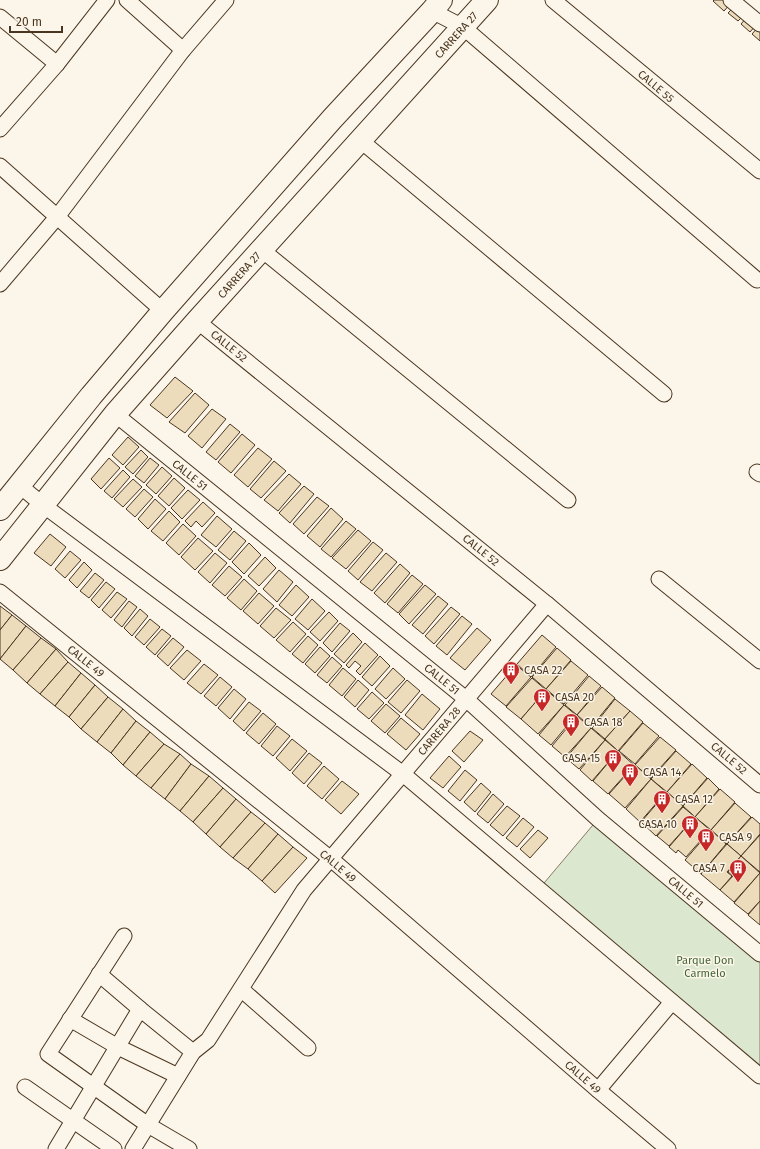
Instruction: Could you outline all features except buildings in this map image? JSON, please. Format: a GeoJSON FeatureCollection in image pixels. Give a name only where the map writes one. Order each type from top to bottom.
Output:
{"type":"FeatureCollection","features":[{"type":"Feature","properties":{"kind":"street"},"geometry":{"type":"LineString","coordinates":[[0,129],[57,64],[106,0]]}},
{"type":"Feature","properties":{"kind":"street"},"geometry":{"type":"LineString","coordinates":[[127,0],[183,50]]}},
{"type":"Feature","properties":{"kind":"street"},"geometry":{"type":"LineString","coordinates":[[0,284],[57,217],[183,50],[226,0]]}},
{"type":"Feature","properties":{"kind":"street","name":"CARRERA 27"},"geometry":{"type":"LineString","coordinates":[[0,559],[115,414],[197,320],[487,0]]}},
{"type":"Feature","properties":{"kind":"street","name":"CALLE 55"},"geometry":{"type":"LineString","coordinates":[[553,0],[760,171]]}},
{"type":"Feature","properties":{"kind":"street"},"geometry":{"type":"LineString","coordinates":[[731,0],[760,24]]}},
{"type":"Feature","properties":{"kind":"street"},"geometry":{"type":"LineString","coordinates":[[0,509],[91,396],[163,311],[327,124],[437,5],[757,280]]}},
{"type":"Feature","properties":{"kind":"street"},"geometry":{"type":"LineString","coordinates":[[0,17],[57,64]]}},
{"type":"Feature","properties":{"kind":"street"},"geometry":{"type":"LineString","coordinates":[[360,140],[664,394]]}},
{"type":"Feature","properties":{"kind":"street"},"geometry":{"type":"LineString","coordinates":[[0,166],[163,311]]}},
{"type":"Feature","properties":{"kind":"street"},"geometry":{"type":"LineString","coordinates":[[262,250],[568,500]]}},
{"type":"Feature","properties":{"kind":"street","name":"CALLE 52"},"geometry":{"type":"LineString","coordinates":[[197,320],[547,604],[760,785]]}},
{"type":"Feature","properties":{"kind":"street","name":"CALLE 51"},"geometry":{"type":"LineString","coordinates":[[115,414],[466,699],[598,819],[760,954]]}},
{"type":"Feature","properties":{"kind":"street"},"geometry":{"type":"LineString","coordinates":[[19,485],[43,505],[403,774],[760,1076]]}},
{"type":"Feature","properties":{"kind":"street"},"geometry":{"type":"LineString","coordinates":[[659,579],[760,661]]}},
{"type":"Feature","properties":{"kind":"street","name":"CALLE 49"},"geometry":{"type":"LineString","coordinates":[[0,592],[330,859],[668,1149]]}},
{"type":"Feature","properties":{"kind":"street","name":"CARRERA 28"},"geometry":{"type":"LineString","coordinates":[[133,1149],[193,1052],[208,1040],[304,890],[547,604]]}},
{"type":"Feature","properties":{"kind":"street"},"geometry":{"type":"LineString","coordinates":[[124,936],[48,1054],[148,1125],[188,1149]]}},
{"type":"Feature","properties":{"kind":"street"},"geometry":{"type":"LineString","coordinates":[[99,974],[193,1052]]}},
{"type":"Feature","properties":{"kind":"street"},"geometry":{"type":"LineString","coordinates":[[241,989],[308,1048]]}},
{"type":"Feature","properties":{"kind":"street"},"geometry":{"type":"LineString","coordinates":[[598,1090],[672,1002]]}},
{"type":"Feature","properties":{"kind":"street"},"geometry":{"type":"LineString","coordinates":[[56,1149],[140,1009]]}},
{"type":"Feature","properties":{"kind":"street"},"geometry":{"type":"LineString","coordinates":[[70,1019],[118,1047],[178,1076]]}},
{"type":"Feature","properties":{"kind":"street"},"geometry":{"type":"LineString","coordinates":[[25,1087],[114,1149]]}},
{"type":"Feature","properties":{"kind":"green space","name":"Parque Don Carmelo"},"geometry":{"type":"Polygon","coordinates":[[[598,819],[760,949],[760,1076],[539,889],[598,819]]]}},
{"type":"Feature","properties":{"kind":"place","name":"CASA 22"},"geometry":{"type":"Point","coordinates":[511,685]}},
{"type":"Feature","properties":{"kind":"place","name":"CASA 20"},"geometry":{"type":"Point","coordinates":[542,712]}},
{"type":"Feature","properties":{"kind":"place","name":"CASA 18"},"geometry":{"type":"Point","coordinates":[571,737]}},
{"type":"Feature","properties":{"kind":"place","name":"CASA 15"},"geometry":{"type":"Point","coordinates":[613,773]}},
{"type":"Feature","properties":{"kind":"place","name":"CASA 14"},"geometry":{"type":"Point","coordinates":[630,787]}},
{"type":"Feature","properties":{"kind":"place","name":"CASA 12"},"geometry":{"type":"Point","coordinates":[662,814]}},
{"type":"Feature","properties":{"kind":"place","name":"CASA 10"},"geometry":{"type":"Point","coordinates":[690,839]}},
{"type":"Feature","properties":{"kind":"place","name":"CASA 9"},"geometry":{"type":"Point","coordinates":[706,852]}},
{"type":"Feature","properties":{"kind":"place","name":"CASA 7"},"geometry":{"type":"Point","coordinates":[738,883]}}]}
